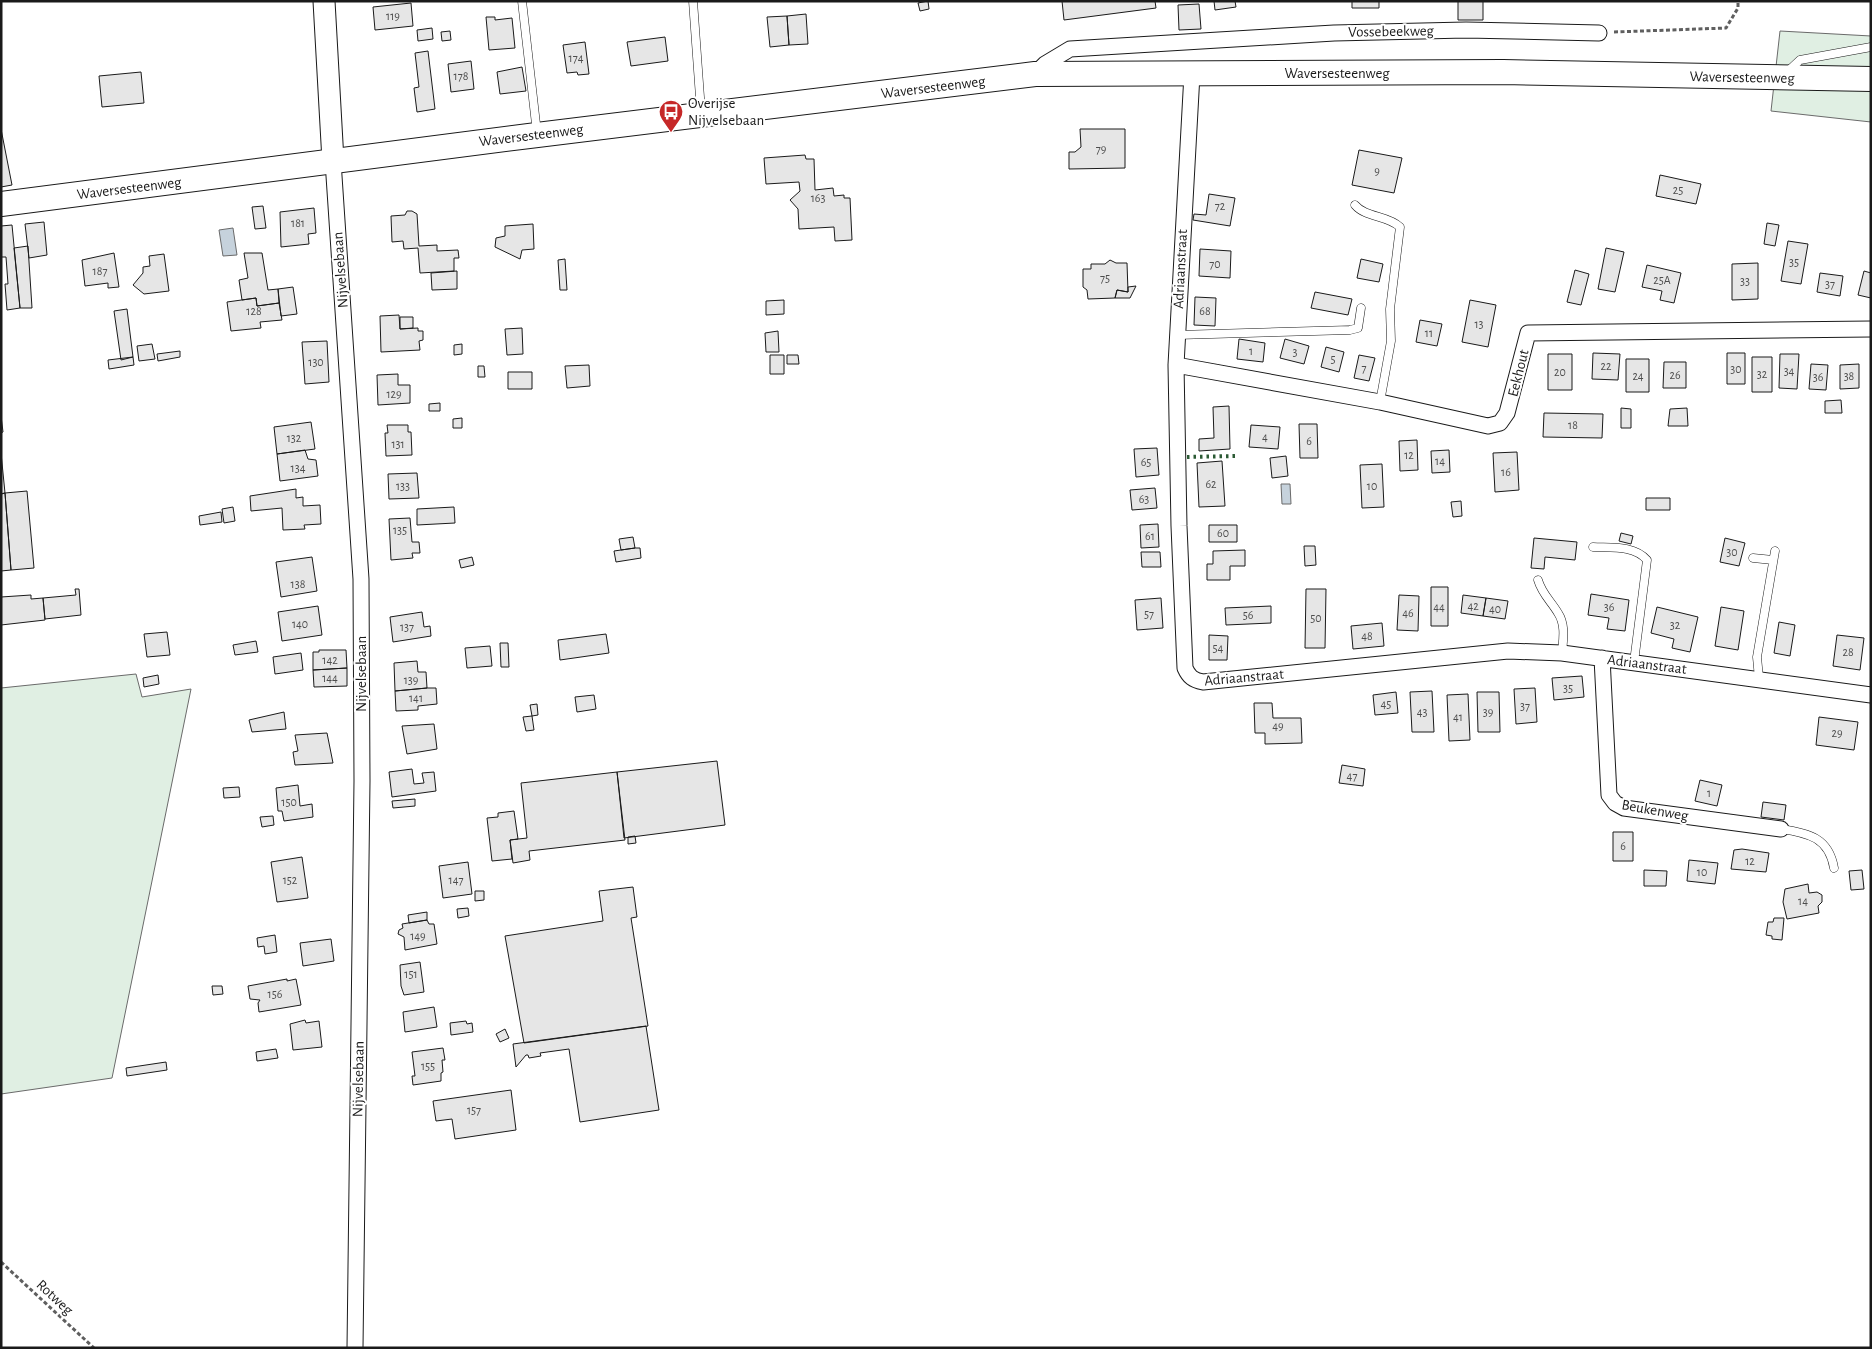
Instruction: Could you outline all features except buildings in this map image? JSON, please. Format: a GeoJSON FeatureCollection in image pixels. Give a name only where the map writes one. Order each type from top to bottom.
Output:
{"type":"FeatureCollection","features":[{"type":"Feature","properties":{"kind":"main road","name":"Nijvelsebaan"},"geometry":{"type":"LineString","coordinates":[[324,1],[334,161]]}},
{"type":"Feature","properties":{"kind":"main road","name":"Waversesteenweg"},"geometry":{"type":"LineString","coordinates":[[1,204],[702,114],[1035,74],[1503,72],[1871,79]]}},
{"type":"Feature","properties":{"kind":"street","name":"Vossebeekweg"},"geometry":{"type":"LineString","coordinates":[[1035,74],[1046,64],[1070,49],[1334,33],[1466,30],[1599,32]]}},
{"type":"Feature","properties":{"kind":"street","name":"Adriaanstraat"},"geometry":{"type":"LineString","coordinates":[[1192,74],[1176,366],[1179,526],[1185,668],[1188,675],[1194,681],[1203,682],[1484,652],[1562,653],[1759,678],[1871,695]]}},
{"type":"Feature","properties":{"kind":"street","name":"Nijvelsebaan"},"geometry":{"type":"LineString","coordinates":[[334,161],[361,579],[362,780],[355,1348]]}},
{"type":"Feature","properties":{"kind":"street","name":"Eekhout"},"geometry":{"type":"LineString","coordinates":[[1176,366],[1380,402],[1488,426],[1500,423],[1507,414],[1528,333],[1871,329]]}},
{"type":"Feature","properties":{"kind":"street","name":"Beukenweg"},"geometry":{"type":"LineString","coordinates":[[1602,658],[1610,795],[1615,803],[1624,808],[1782,829]]}},
{"type":"Feature","properties":{"kind":"lane"},"geometry":{"type":"LineString","coordinates":[[522,1],[537,135]]}},
{"type":"Feature","properties":{"kind":"lane"},"geometry":{"type":"LineString","coordinates":[[694,1],[702,114]]}},
{"type":"Feature","properties":{"kind":"lane"},"geometry":{"type":"LineString","coordinates":[[1781,78],[1800,60],[1871,47]]}},
{"type":"Feature","properties":{"kind":"lane"},"geometry":{"type":"LineString","coordinates":[[1356,205],[1361,211],[1392,220],[1400,227],[1390,309],[1391,341],[1380,402]]}},
{"type":"Feature","properties":{"kind":"lane"},"geometry":{"type":"LineString","coordinates":[[1177,335],[1350,330],[1358,328],[1361,308]]}},
{"type":"Feature","properties":{"kind":"lane"},"geometry":{"type":"LineString","coordinates":[[1593,547],[1631,550],[1641,554],[1647,560],[1634,662]]}},
{"type":"Feature","properties":{"kind":"lane"},"geometry":{"type":"LineString","coordinates":[[1753,558],[1774,556],[1757,657],[1759,678]]}},
{"type":"Feature","properties":{"kind":"lane"},"geometry":{"type":"LineString","coordinates":[[1538,580],[1544,594],[1559,615],[1564,631],[1562,653]]}},
{"type":"Feature","properties":{"kind":"lane"},"geometry":{"type":"LineString","coordinates":[[1782,829],[1804,832],[1822,843],[1832,855],[1834,868]]}},
{"type":"Feature","properties":{"kind":"path"},"geometry":{"type":"LineString","coordinates":[[1599,32],[1726,28],[1738,8],[1738,1]]}},
{"type":"Feature","properties":{"kind":"path","name":"Rotweg"},"geometry":{"type":"LineString","coordinates":[[1,1262],[94,1348]]}},
{"type":"Feature","properties":{"kind":"green space"},"geometry":{"type":"Polygon","coordinates":[[[1780,31],[1871,36],[1871,122],[1771,111],[1780,31]]]}},
{"type":"Feature","properties":{"kind":"green space"},"geometry":{"type":"Polygon","coordinates":[[[136,674],[142,697],[191,689],[112,1078],[1,1094],[1,688],[136,674]]]}},
{"type":"Feature","properties":{"kind":"shaded area"},"geometry":{"type":"Polygon","coordinates":[[[233,228],[237,255],[223,256],[219,230],[233,228]]]}},
{"type":"Feature","properties":{"kind":"shaded area"},"geometry":{"type":"Polygon","coordinates":[[[1281,484],[1290,484],[1291,504],[1282,504],[1281,484]]]}},
{"type":"Feature","properties":{"kind":"hedge"},"geometry":{"type":"LineString","coordinates":[[1187,457],[1238,456]]}},
{"type":"Feature","properties":{"kind":"place","name":"Overijse Nijvelsebaan"},"geometry":{"type":"Point","coordinates":[671,133]}}]}
